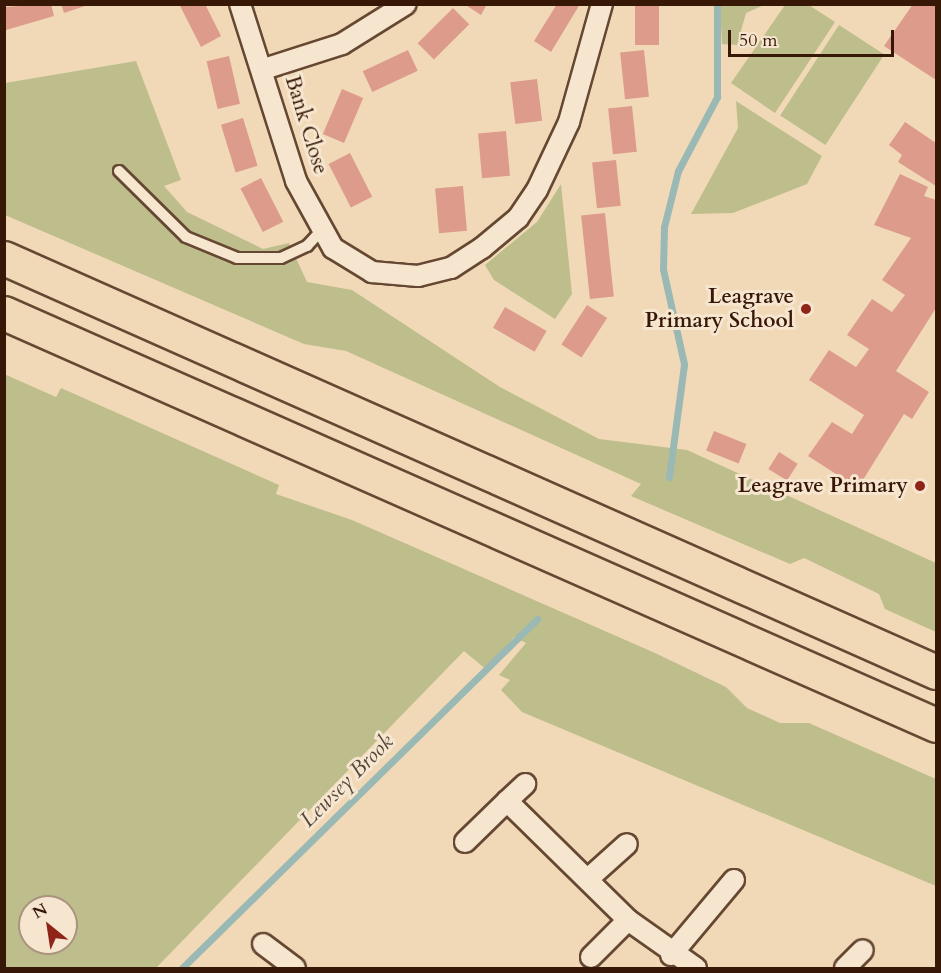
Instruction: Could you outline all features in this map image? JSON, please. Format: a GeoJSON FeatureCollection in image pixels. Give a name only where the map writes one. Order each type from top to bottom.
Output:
{"type":"FeatureCollection","features":[{"type":"Feature","properties":{"kind":"highway"},"geometry":{"type":"LineString","coordinates":[[4,258],[936,672]]}},
{"type":"Feature","properties":{"kind":"highway"},"geometry":{"type":"LineString","coordinates":[[4,314],[936,725]]}},
{"type":"Feature","properties":{"kind":"street","name":"Bank Close"},"geometry":{"type":"LineString","coordinates":[[240,4],[264,69],[296,181],[333,248],[372,272],[418,276],[451,268],[482,248],[518,218],[555,158],[602,4]]}},
{"type":"Feature","properties":{"kind":"street"},"geometry":{"type":"LineString","coordinates":[[264,69],[342,44],[405,4]]}},
{"type":"Feature","properties":{"kind":"street"},"geometry":{"type":"LineString","coordinates":[[465,842],[525,783]]}},
{"type":"Feature","properties":{"kind":"street"},"geometry":{"type":"LineString","coordinates":[[507,801],[628,920],[671,955],[696,969]]}},
{"type":"Feature","properties":{"kind":"street"},"geometry":{"type":"LineString","coordinates":[[588,879],[627,844]]}},
{"type":"Feature","properties":{"kind":"street"},"geometry":{"type":"LineString","coordinates":[[671,955],[734,880]]}},
{"type":"Feature","properties":{"kind":"street"},"geometry":{"type":"LineString","coordinates":[[591,957],[628,920]]}},
{"type":"Feature","properties":{"kind":"street"},"geometry":{"type":"LineString","coordinates":[[263,944],[295,969]]}},
{"type":"Feature","properties":{"kind":"street"},"geometry":{"type":"LineString","coordinates":[[845,969],[863,950]]}},
{"type":"Feature","properties":{"kind":"lane"},"geometry":{"type":"LineString","coordinates":[[119,171],[186,237],[237,258],[281,258],[307,246],[323,229]]}},
{"type":"Feature","properties":{"kind":"green space"},"geometry":{"type":"Polygon","coordinates":[[[720,5],[764,5],[746,13],[737,45],[722,44],[720,5]]]}},
{"type":"Feature","properties":{"kind":"green space"},"geometry":{"type":"Polygon","coordinates":[[[785,5],[809,5],[835,22],[775,113],[731,83],[785,5]]]}},
{"type":"Feature","properties":{"kind":"green space"},"geometry":{"type":"Polygon","coordinates":[[[839,25],[884,54],[825,145],[780,116],[839,25]]]}},
{"type":"Feature","properties":{"kind":"green space"},"geometry":{"type":"Polygon","coordinates":[[[136,61],[181,180],[164,186],[187,212],[263,249],[289,243],[307,282],[352,290],[500,387],[599,439],[687,450],[936,563],[936,632],[885,609],[879,594],[804,558],[790,564],[631,496],[641,484],[346,351],[304,344],[5,215],[5,83],[136,61]]]}},
{"type":"Feature","properties":{"kind":"green space"},"geometry":{"type":"Polygon","coordinates":[[[736,101],[822,156],[807,184],[733,213],[691,214],[738,128],[736,101]]]}},
{"type":"Feature","properties":{"kind":"green space"},"geometry":{"type":"Polygon","coordinates":[[[561,184],[572,294],[555,319],[494,280],[485,265],[537,222],[561,184]]]}},
{"type":"Feature","properties":{"kind":"green space"},"geometry":{"type":"Polygon","coordinates":[[[4,374],[56,397],[61,388],[279,485],[276,494],[352,520],[655,653],[726,687],[747,708],[780,723],[809,723],[936,779],[936,886],[522,712],[501,690],[510,680],[499,675],[526,643],[514,637],[488,671],[464,651],[156,968],[5,968],[4,374]]]}},
{"type":"Feature","properties":{"kind":"building"},"geometry":{"type":"Polygon","coordinates":[[[51,4],[54,16],[6,30],[4,7],[51,4]]]}},
{"type":"Feature","properties":{"kind":"building"},"geometry":{"type":"Polygon","coordinates":[[[61,4],[88,4],[88,5],[64,13],[61,4]]]}},
{"type":"Feature","properties":{"kind":"building"},"geometry":{"type":"Polygon","coordinates":[[[179,4],[205,4],[221,36],[201,47],[179,4]]]}},
{"type":"Feature","properties":{"kind":"building"},"geometry":{"type":"Polygon","coordinates":[[[464,4],[487,4],[481,15],[464,4]]]}},
{"type":"Feature","properties":{"kind":"building"},"geometry":{"type":"Polygon","coordinates":[[[557,4],[580,4],[551,52],[534,41],[557,4]]]}},
{"type":"Feature","properties":{"kind":"building"},"geometry":{"type":"Polygon","coordinates":[[[635,4],[659,4],[659,45],[635,45],[635,4]]]}},
{"type":"Feature","properties":{"kind":"building"},"geometry":{"type":"Polygon","coordinates":[[[913,4],[936,4],[936,80],[884,46],[913,4]]]}},
{"type":"Feature","properties":{"kind":"building"},"geometry":{"type":"Polygon","coordinates":[[[453,8],[469,24],[434,60],[418,43],[453,8]]]}},
{"type":"Feature","properties":{"kind":"building"},"geometry":{"type":"Polygon","coordinates":[[[408,50],[418,71],[372,92],[363,71],[408,50]]]}},
{"type":"Feature","properties":{"kind":"building"},"geometry":{"type":"Polygon","coordinates":[[[644,50],[649,97],[625,99],[620,53],[644,50]]]}},
{"type":"Feature","properties":{"kind":"building"},"geometry":{"type":"Polygon","coordinates":[[[229,56],[240,104],[218,109],[207,61],[229,56]]]}},
{"type":"Feature","properties":{"kind":"building"},"geometry":{"type":"Polygon","coordinates":[[[537,79],[542,121],[515,124],[510,82],[537,79]]]}},
{"type":"Feature","properties":{"kind":"building"},"geometry":{"type":"Polygon","coordinates":[[[342,89],[363,98],[344,143],[323,134],[342,89]]]}},
{"type":"Feature","properties":{"kind":"building"},"geometry":{"type":"Polygon","coordinates":[[[632,106],[637,152],[613,154],[608,109],[632,106]]]}},
{"type":"Feature","properties":{"kind":"building"},"geometry":{"type":"Polygon","coordinates":[[[243,118],[258,166],[236,173],[221,125],[243,118]]]}},
{"type":"Feature","properties":{"kind":"building"},"geometry":{"type":"Polygon","coordinates":[[[905,122],[936,143],[936,186],[898,162],[902,155],[889,145],[905,122]]]}},
{"type":"Feature","properties":{"kind":"building"},"geometry":{"type":"Polygon","coordinates":[[[506,131],[510,176],[482,178],[478,133],[506,131]]]}},
{"type":"Feature","properties":{"kind":"building"},"geometry":{"type":"Polygon","coordinates":[[[350,153],[372,197],[351,208],[329,164],[350,153]]]}},
{"type":"Feature","properties":{"kind":"building"},"geometry":{"type":"Polygon","coordinates":[[[616,160],[621,206],[597,208],[592,163],[616,160]]]}},
{"type":"Feature","properties":{"kind":"building","name":"Leagrave Primary School"},"geometry":{"type":"Polygon","coordinates":[[[900,174],[928,187],[924,196],[936,200],[936,308],[896,371],[929,392],[912,419],[904,414],[858,488],[808,456],[832,422],[852,434],[864,415],[809,380],[829,350],[856,367],[869,349],[847,335],[872,299],[892,312],[905,295],[882,280],[911,238],[874,225],[900,174]]]}},
{"type":"Feature","properties":{"kind":"building"},"geometry":{"type":"Polygon","coordinates":[[[261,178],[283,222],[263,232],[241,188],[261,178]]]}},
{"type":"Feature","properties":{"kind":"building"},"geometry":{"type":"Polygon","coordinates":[[[463,186],[467,231],[439,233],[435,188],[463,186]]]}},
{"type":"Feature","properties":{"kind":"building"},"geometry":{"type":"Polygon","coordinates":[[[605,213],[614,297],[590,299],[581,216],[605,213]]]}},
{"type":"Feature","properties":{"kind":"building"},"geometry":{"type":"Polygon","coordinates":[[[587,305],[607,318],[582,357],[561,344],[587,305]]]}},
{"type":"Feature","properties":{"kind":"building"},"geometry":{"type":"Polygon","coordinates":[[[505,307],[547,331],[535,352],[493,328],[505,307]]]}},
{"type":"Feature","properties":{"kind":"building"},"geometry":{"type":"Polygon","coordinates":[[[714,431],[746,444],[739,464],[706,450],[714,431]]]}},
{"type":"Feature","properties":{"kind":"building"},"geometry":{"type":"Polygon","coordinates":[[[779,452],[798,464],[787,481],[768,469],[779,452]]]}},
{"type":"Feature","properties":{"kind":"waterway","name":"Lewsey Brook"},"geometry":{"type":"LineString","coordinates":[[669,477],[684,364],[663,269],[664,227],[678,171],[717,97],[717,4]]}},
{"type":"Feature","properties":{"kind":"waterway","name":"Lewsey Brook"},"geometry":{"type":"LineString","coordinates":[[182,968],[537,619]]}},
{"type":"Feature","properties":{"kind":"place","name":"Leagrave Primary School"},"geometry":{"type":"Point","coordinates":[806,309]}},
{"type":"Feature","properties":{"kind":"place","name":"Leagrave Primary"},"geometry":{"type":"Point","coordinates":[920,486]}}]}
